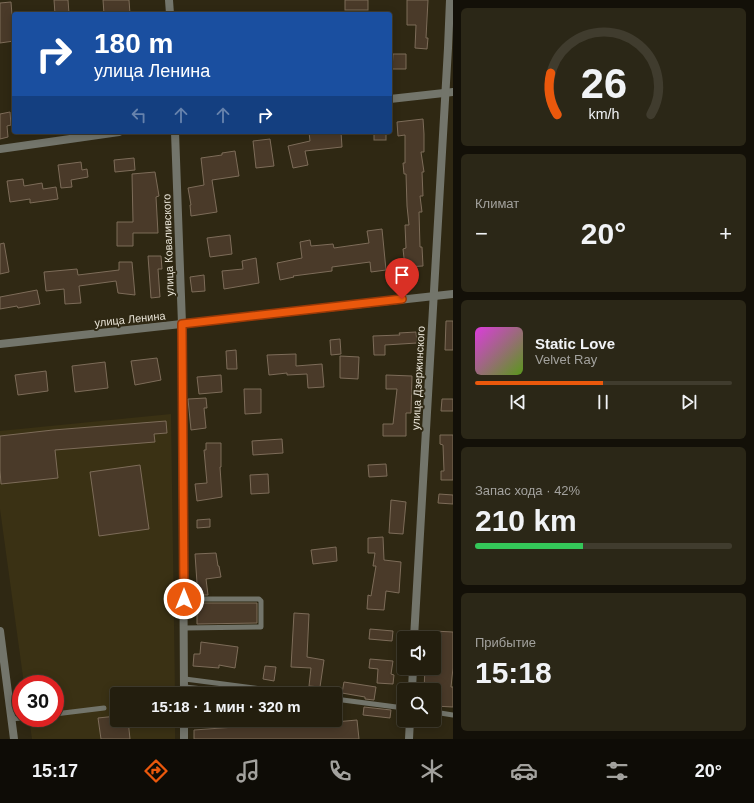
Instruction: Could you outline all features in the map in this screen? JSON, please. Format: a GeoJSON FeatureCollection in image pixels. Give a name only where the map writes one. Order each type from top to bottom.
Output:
{"type":"FeatureCollection","features":[{"type":"Feature","properties":{"kind":"street"},"geometry":{"type":"LineString","coordinates":[[169,0],[170,12]]}},
{"type":"Feature","properties":{"kind":"street","name":"улица Дзержинского"},"geometry":{"type":"LineString","coordinates":[[414,631],[433,296],[449,92],[450,0]]}},
{"type":"Feature","properties":{"kind":"street"},"geometry":{"type":"LineString","coordinates":[[392,99],[449,92]]}},
{"type":"Feature","properties":{"kind":"street"},"geometry":{"type":"LineString","coordinates":[[0,149],[105,134]]}},
{"type":"Feature","properties":{"kind":"street","name":"улица Коваливского"},"geometry":{"type":"LineString","coordinates":[[175,134],[182,324],[185,686]]}},
{"type":"Feature","properties":{"kind":"street","name":"улица Ленина"},"geometry":{"type":"LineString","coordinates":[[0,344],[453,294]]}},
{"type":"Feature","properties":{"kind":"street"},"geometry":{"type":"LineString","coordinates":[[0,631],[14,739]]}},
{"type":"Feature","properties":{"kind":"street"},"geometry":{"type":"LineString","coordinates":[[184,727],[184,739]]}},
{"type":"Feature","properties":{"kind":"street"},"geometry":{"type":"LineString","coordinates":[[409,739],[410,727]]}},
{"type":"Feature","properties":{"kind":"lane"},"geometry":{"type":"LineString","coordinates":[[184,599],[259,599],[261,601],[260,627],[184,628]]}},
{"type":"Feature","properties":{"kind":"lane"},"geometry":{"type":"LineString","coordinates":[[185,686],[199,687]]}},
{"type":"Feature","properties":{"kind":"lane"},"geometry":{"type":"LineString","coordinates":[[342,700],[397,707]]}},
{"type":"Feature","properties":{"kind":"lane"},"geometry":{"type":"LineString","coordinates":[[64,713],[104,708]]}},
{"type":"Feature","properties":{"kind":"lane"},"geometry":{"type":"LineString","coordinates":[[441,713],[453,715]]}},
{"type":"Feature","properties":{"kind":"shaded area"},"geometry":{"type":"Polygon","coordinates":[[[171,414],[175,687],[110,687],[110,727],[175,727],[175,739],[32,739],[30,727],[64,727],[64,675],[23,675],[0,509],[0,431],[171,414]]]}},
{"type":"Feature","properties":{"kind":"building"},"geometry":{"type":"Polygon","coordinates":[[[54,0],[68,0],[69,12],[55,12],[54,0]]]}},
{"type":"Feature","properties":{"kind":"building"},"geometry":{"type":"Polygon","coordinates":[[[103,0],[129,0],[130,12],[104,12],[103,0]]]}},
{"type":"Feature","properties":{"kind":"building"},"geometry":{"type":"Polygon","coordinates":[[[345,0],[368,0],[368,10],[345,10],[345,0]]]}},
{"type":"Feature","properties":{"kind":"building"},"geometry":{"type":"Polygon","coordinates":[[[407,0],[428,0],[426,38],[428,38],[427,49],[415,48],[416,25],[407,25],[407,0]]]}},
{"type":"Feature","properties":{"kind":"building"},"geometry":{"type":"Polygon","coordinates":[[[11,2],[12,41],[0,43],[0,3],[11,2]]]}},
{"type":"Feature","properties":{"kind":"building"},"geometry":{"type":"Polygon","coordinates":[[[393,54],[406,54],[406,69],[392,69],[393,54]]]}},
{"type":"Feature","properties":{"kind":"building"},"geometry":{"type":"Polygon","coordinates":[[[10,112],[11,125],[7,126],[8,137],[0,139],[0,114],[10,112]]]}},
{"type":"Feature","properties":{"kind":"building"},"geometry":{"type":"Polygon","coordinates":[[[423,119],[424,152],[421,152],[424,172],[422,172],[423,196],[420,196],[422,212],[419,212],[420,247],[422,247],[423,266],[405,267],[403,249],[406,248],[405,225],[409,225],[406,174],[404,174],[403,163],[405,163],[405,135],[398,136],[397,122],[423,119]]]}},
{"type":"Feature","properties":{"kind":"building"},"geometry":{"type":"Polygon","coordinates":[[[309,134],[341,134],[342,147],[305,151],[308,165],[293,168],[288,146],[310,141],[309,134]]]}},
{"type":"Feature","properties":{"kind":"building"},"geometry":{"type":"Polygon","coordinates":[[[374,134],[386,134],[386,140],[374,140],[374,134]]]}},
{"type":"Feature","properties":{"kind":"building"},"geometry":{"type":"Polygon","coordinates":[[[270,139],[274,166],[256,168],[253,141],[270,139]]]}},
{"type":"Feature","properties":{"kind":"building"},"geometry":{"type":"Polygon","coordinates":[[[235,151],[239,176],[212,180],[217,212],[191,216],[188,188],[204,185],[201,158],[222,155],[222,153],[235,151]]]}},
{"type":"Feature","properties":{"kind":"building"},"geometry":{"type":"Polygon","coordinates":[[[134,158],[135,170],[115,172],[114,160],[134,158]]]}},
{"type":"Feature","properties":{"kind":"building"},"geometry":{"type":"Polygon","coordinates":[[[81,162],[82,170],[87,169],[88,177],[71,180],[72,187],[61,188],[58,165],[81,162]]]}},
{"type":"Feature","properties":{"kind":"building"},"geometry":{"type":"Polygon","coordinates":[[[155,172],[159,196],[156,197],[158,233],[133,233],[133,246],[117,246],[117,222],[133,222],[132,174],[155,172]]]}},
{"type":"Feature","properties":{"kind":"building"},"geometry":{"type":"Polygon","coordinates":[[[23,179],[24,186],[42,183],[43,189],[56,187],[58,199],[30,203],[30,199],[10,202],[7,181],[23,179]]]}},
{"type":"Feature","properties":{"kind":"building"},"geometry":{"type":"Polygon","coordinates":[[[382,229],[386,270],[371,272],[370,262],[332,267],[332,271],[293,276],[294,277],[280,280],[277,263],[302,258],[300,242],[310,240],[311,246],[333,244],[334,248],[369,243],[367,231],[382,229]]]}},
{"type":"Feature","properties":{"kind":"building"},"geometry":{"type":"Polygon","coordinates":[[[230,235],[232,254],[210,257],[207,238],[230,235]]]}},
{"type":"Feature","properties":{"kind":"building"},"geometry":{"type":"Polygon","coordinates":[[[4,243],[9,272],[0,274],[0,244],[4,243]]]}},
{"type":"Feature","properties":{"kind":"building"},"geometry":{"type":"Polygon","coordinates":[[[148,256],[161,256],[162,269],[158,269],[160,297],[151,298],[148,256]]]}},
{"type":"Feature","properties":{"kind":"building"},"geometry":{"type":"Polygon","coordinates":[[[256,258],[259,283],[224,289],[222,271],[243,269],[242,261],[256,258]]]}},
{"type":"Feature","properties":{"kind":"building"},"geometry":{"type":"Polygon","coordinates":[[[119,262],[132,262],[135,295],[118,293],[116,281],[79,286],[81,303],[65,304],[64,289],[46,291],[44,272],[77,269],[78,275],[119,270],[119,262]]]}},
{"type":"Feature","properties":{"kind":"building"},"geometry":{"type":"Polygon","coordinates":[[[204,275],[205,291],[192,292],[190,277],[204,275]]]}},
{"type":"Feature","properties":{"kind":"building"},"geometry":{"type":"Polygon","coordinates":[[[37,290],[40,304],[18,308],[17,306],[0,309],[0,297],[37,290]]]}},
{"type":"Feature","properties":{"kind":"building"},"geometry":{"type":"Polygon","coordinates":[[[446,321],[453,321],[453,350],[445,350],[446,321]]]}},
{"type":"Feature","properties":{"kind":"building"},"geometry":{"type":"Polygon","coordinates":[[[416,332],[417,343],[385,345],[385,355],[374,355],[373,336],[400,335],[399,333],[416,332]]]}},
{"type":"Feature","properties":{"kind":"building"},"geometry":{"type":"Polygon","coordinates":[[[340,339],[341,354],[331,355],[330,340],[340,339]]]}},
{"type":"Feature","properties":{"kind":"building"},"geometry":{"type":"Polygon","coordinates":[[[236,350],[237,369],[227,369],[226,351],[236,350]]]}},
{"type":"Feature","properties":{"kind":"building"},"geometry":{"type":"Polygon","coordinates":[[[296,354],[296,366],[322,364],[324,387],[308,388],[307,374],[287,375],[287,373],[269,375],[267,355],[296,354]]]}},
{"type":"Feature","properties":{"kind":"building"},"geometry":{"type":"Polygon","coordinates":[[[340,356],[359,357],[358,379],[340,378],[340,356]]]}},
{"type":"Feature","properties":{"kind":"building"},"geometry":{"type":"Polygon","coordinates":[[[157,358],[161,380],[135,385],[131,361],[157,358]]]}},
{"type":"Feature","properties":{"kind":"building"},"geometry":{"type":"Polygon","coordinates":[[[105,362],[108,388],[75,392],[72,366],[105,362]]]}},
{"type":"Feature","properties":{"kind":"building"},"geometry":{"type":"Polygon","coordinates":[[[46,371],[48,391],[18,395],[15,375],[46,371]]]}},
{"type":"Feature","properties":{"kind":"building"},"geometry":{"type":"Polygon","coordinates":[[[221,375],[222,392],[199,394],[197,377],[221,375]]]}},
{"type":"Feature","properties":{"kind":"building"},"geometry":{"type":"Polygon","coordinates":[[[386,375],[412,376],[411,413],[406,413],[406,436],[383,436],[383,424],[393,424],[397,389],[386,389],[386,375]]]}},
{"type":"Feature","properties":{"kind":"building"},"geometry":{"type":"Polygon","coordinates":[[[244,389],[261,389],[261,413],[245,414],[244,389]]]}},
{"type":"Feature","properties":{"kind":"building"},"geometry":{"type":"Polygon","coordinates":[[[206,398],[207,408],[204,408],[206,428],[191,430],[188,399],[206,398]]]}},
{"type":"Feature","properties":{"kind":"building"},"geometry":{"type":"Polygon","coordinates":[[[442,399],[453,399],[453,411],[441,411],[442,399]]]}},
{"type":"Feature","properties":{"kind":"building"},"geometry":{"type":"Polygon","coordinates":[[[166,421],[167,433],[154,434],[155,442],[55,450],[58,478],[1,484],[0,436],[53,430],[166,421]]]}},
{"type":"Feature","properties":{"kind":"building"},"geometry":{"type":"Polygon","coordinates":[[[440,435],[453,435],[453,480],[441,480],[441,471],[444,471],[443,445],[440,444],[440,435]]]}},
{"type":"Feature","properties":{"kind":"building"},"geometry":{"type":"Polygon","coordinates":[[[282,439],[283,453],[253,455],[252,441],[282,439]]]}},
{"type":"Feature","properties":{"kind":"building"},"geometry":{"type":"Polygon","coordinates":[[[206,443],[221,443],[220,467],[222,497],[197,501],[195,484],[207,483],[204,450],[206,450],[206,443]]]}},
{"type":"Feature","properties":{"kind":"building"},"geometry":{"type":"Polygon","coordinates":[[[386,464],[387,476],[369,477],[368,465],[386,464]]]}},
{"type":"Feature","properties":{"kind":"building"},"geometry":{"type":"Polygon","coordinates":[[[140,465],[149,529],[99,536],[90,472],[140,465]]]}},
{"type":"Feature","properties":{"kind":"building"},"geometry":{"type":"Polygon","coordinates":[[[268,474],[269,493],[251,494],[250,475],[268,474]]]}},
{"type":"Feature","properties":{"kind":"building"},"geometry":{"type":"Polygon","coordinates":[[[439,494],[453,495],[453,504],[438,503],[439,494]]]}},
{"type":"Feature","properties":{"kind":"building"},"geometry":{"type":"Polygon","coordinates":[[[391,500],[406,502],[403,534],[389,533],[391,500]]]}},
{"type":"Feature","properties":{"kind":"building"},"geometry":{"type":"Polygon","coordinates":[[[210,519],[210,527],[197,528],[197,520],[210,519]]]}},
{"type":"Feature","properties":{"kind":"building"},"geometry":{"type":"Polygon","coordinates":[[[383,537],[384,560],[401,562],[399,593],[386,591],[384,610],[367,609],[368,595],[371,596],[376,566],[373,566],[375,553],[368,553],[368,538],[383,537]]]}},
{"type":"Feature","properties":{"kind":"building"},"geometry":{"type":"Polygon","coordinates":[[[336,547],[337,561],[313,564],[311,550],[336,547]]]}},
{"type":"Feature","properties":{"kind":"building"},"geometry":{"type":"Polygon","coordinates":[[[216,553],[221,577],[206,579],[208,595],[197,595],[194,584],[197,583],[195,554],[216,553]]]}},
{"type":"Feature","properties":{"kind":"building"},"geometry":{"type":"Polygon","coordinates":[[[197,603],[257,603],[257,623],[197,624],[197,603]]]}},
{"type":"Feature","properties":{"kind":"building"},"geometry":{"type":"Polygon","coordinates":[[[294,613],[309,614],[307,657],[324,660],[320,687],[309,686],[311,668],[291,667],[294,613]]]}},
{"type":"Feature","properties":{"kind":"building"},"geometry":{"type":"Polygon","coordinates":[[[370,629],[393,631],[392,641],[369,639],[370,629]]]}},
{"type":"Feature","properties":{"kind":"building"},"geometry":{"type":"Polygon","coordinates":[[[441,631],[453,632],[453,668],[451,687],[453,687],[453,707],[441,706],[441,683],[424,683],[425,675],[441,675],[441,631]]]}},
{"type":"Feature","properties":{"kind":"building"},"geometry":{"type":"Polygon","coordinates":[[[201,642],[238,647],[235,668],[219,665],[219,668],[193,666],[194,654],[200,654],[201,642]]]}},
{"type":"Feature","properties":{"kind":"building"},"geometry":{"type":"Polygon","coordinates":[[[370,659],[393,661],[391,674],[394,675],[393,684],[377,683],[378,669],[369,668],[370,659]]]}},
{"type":"Feature","properties":{"kind":"building"},"geometry":{"type":"Polygon","coordinates":[[[265,666],[276,667],[274,681],[263,679],[265,666]]]}},
{"type":"Feature","properties":{"kind":"building"},"geometry":{"type":"Polygon","coordinates":[[[344,682],[376,687],[374,700],[342,693],[344,682]]]}},
{"type":"Feature","properties":{"kind":"building"},"geometry":{"type":"Polygon","coordinates":[[[364,707],[391,710],[390,718],[363,715],[364,707]]]}},
{"type":"Feature","properties":{"kind":"building"},"geometry":{"type":"Polygon","coordinates":[[[110,717],[110,727],[129,727],[130,739],[101,739],[98,718],[110,717]]]}},
{"type":"Feature","properties":{"kind":"building"},"geometry":{"type":"Polygon","coordinates":[[[357,720],[359,739],[194,739],[194,730],[235,727],[342,727],[342,721],[357,720]]]}},
{"type":"Feature","properties":{"kind":"route"},"geometry":{"type":"LineString","coordinates":[[184,599],[182,324],[402,299]]}}]}
